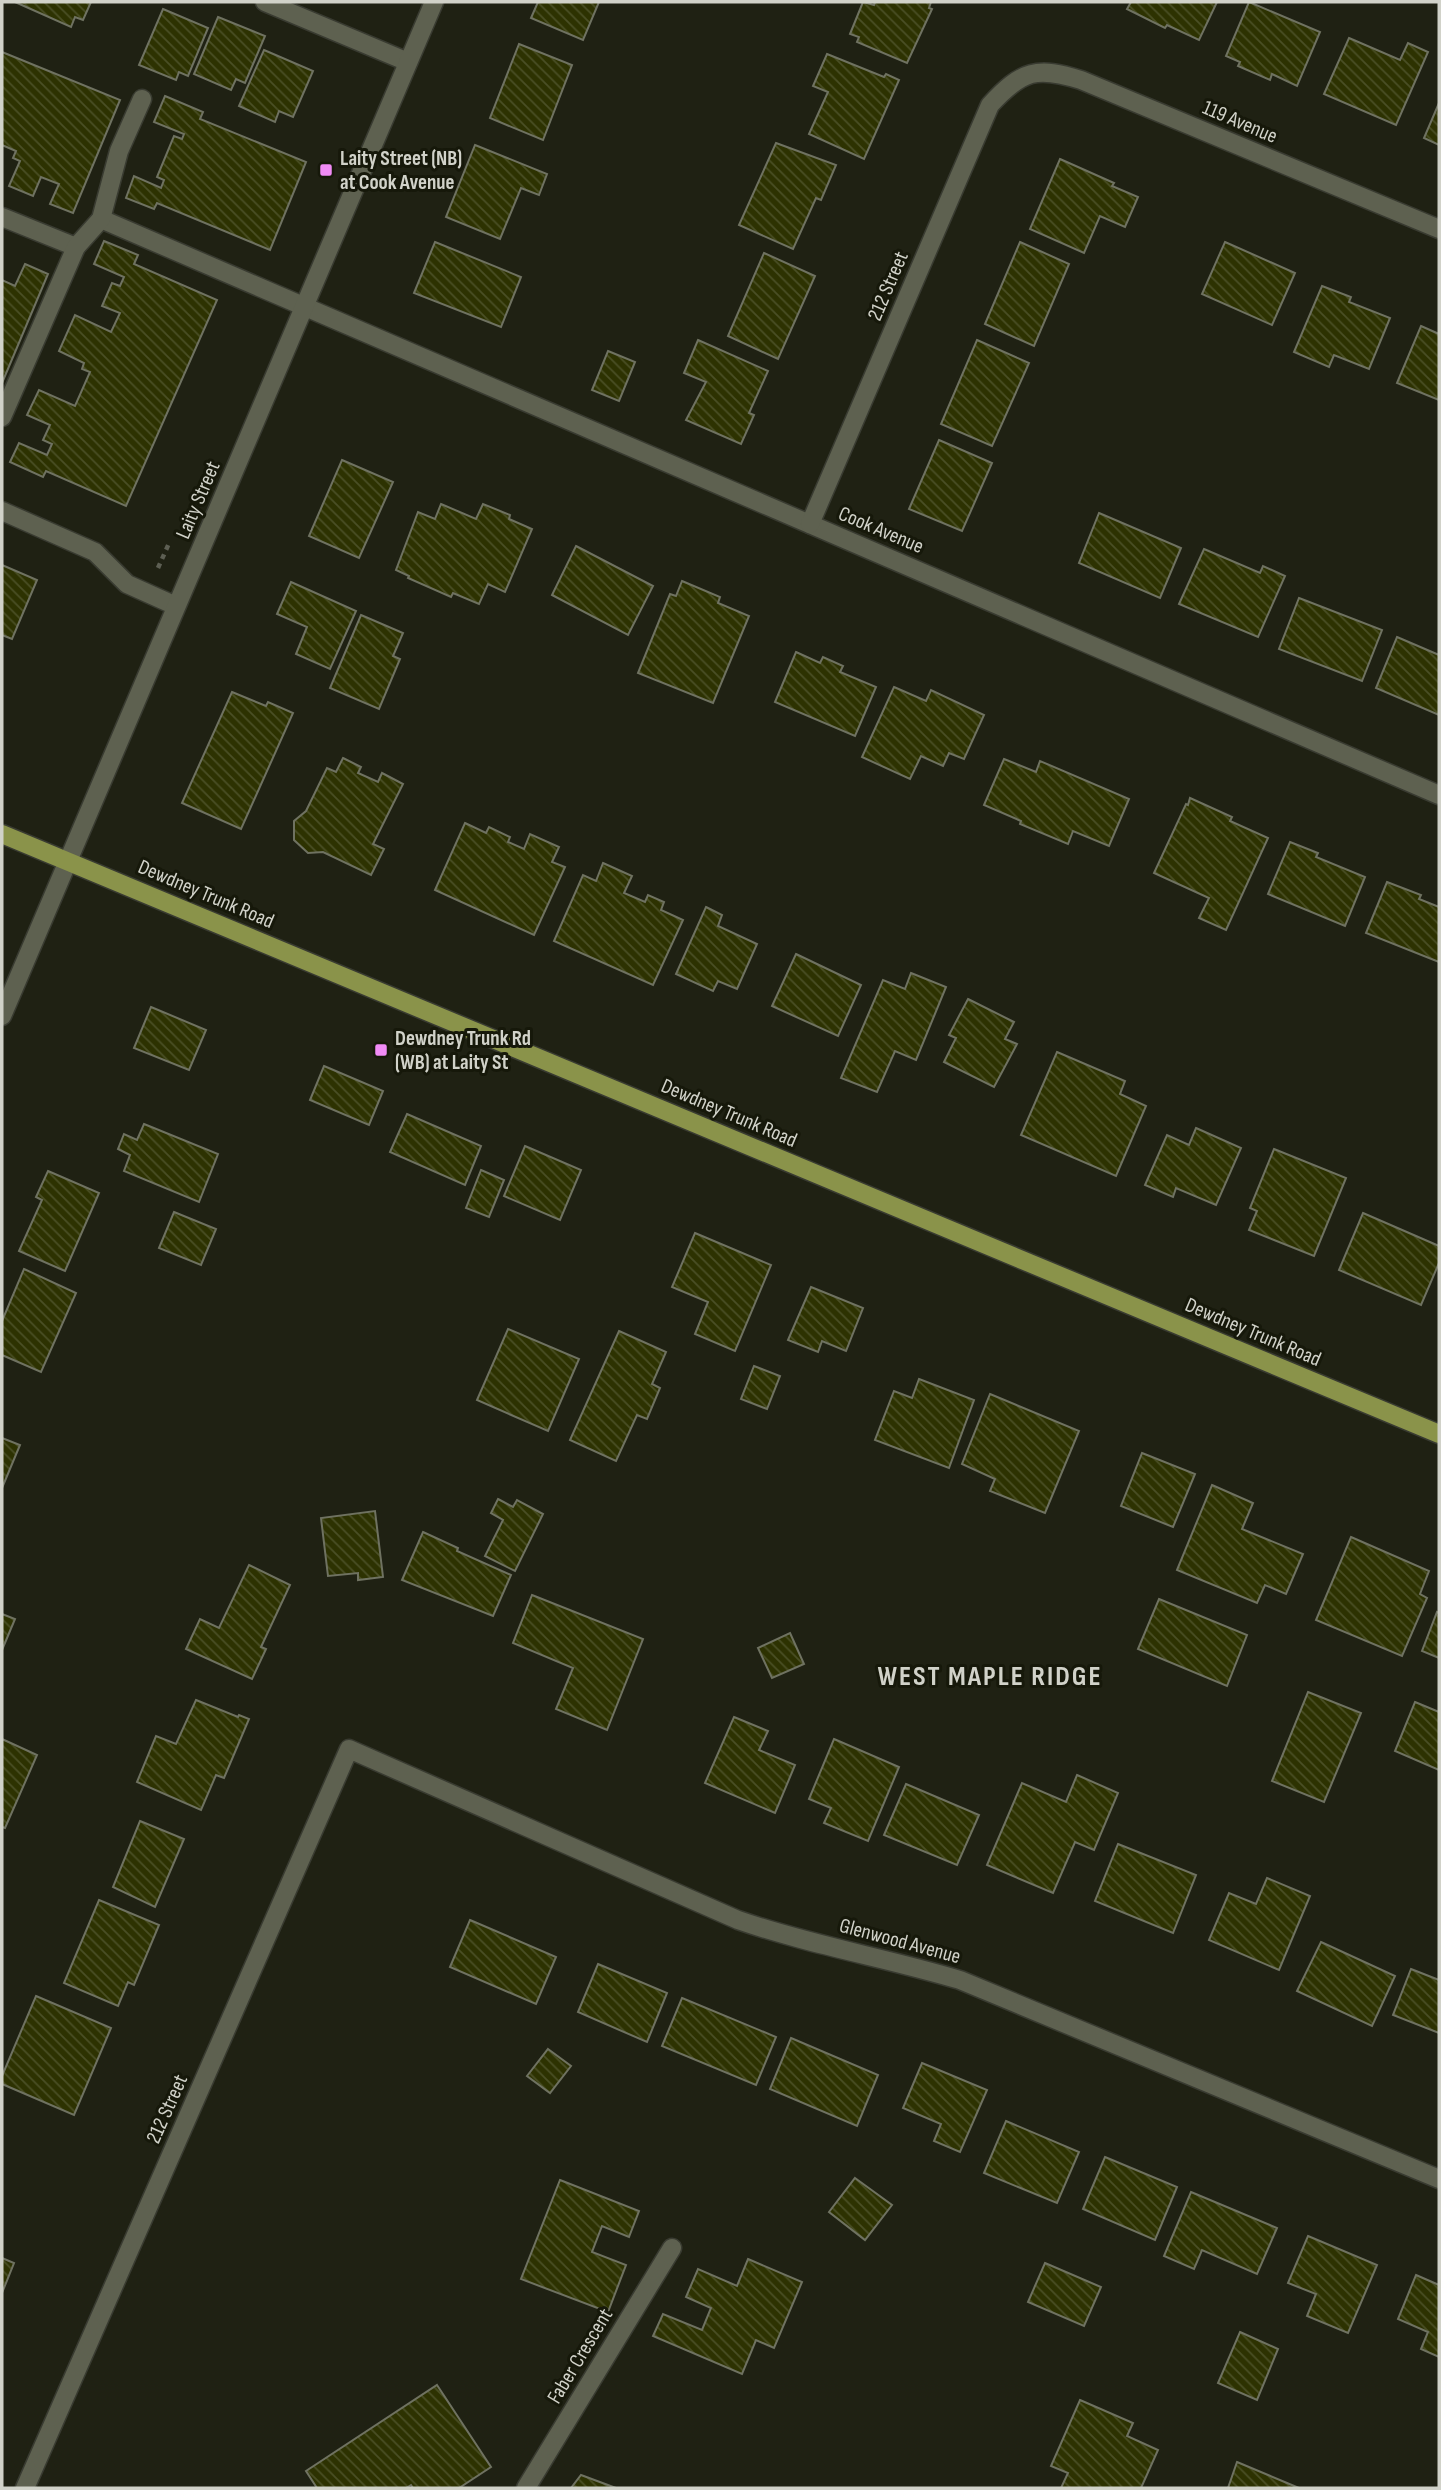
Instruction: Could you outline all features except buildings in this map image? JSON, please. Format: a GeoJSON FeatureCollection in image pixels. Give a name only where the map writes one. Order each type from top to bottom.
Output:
{"type":"FeatureCollection","features":[{"type":"Feature","properties":{"kind":"main road","name":"Dewdney Trunk Road"},"geometry":{"type":"LineString","coordinates":[[2,834],[1439,1434]]}},
{"type":"Feature","properties":{"kind":"street"},"geometry":{"type":"LineString","coordinates":[[265,2],[408,62]]}},
{"type":"Feature","properties":{"kind":"street","name":"Laity Street"},"geometry":{"type":"LineString","coordinates":[[2,1016],[435,2]]}},
{"type":"Feature","properties":{"kind":"street","name":"119 Avenue"},"geometry":{"type":"LineString","coordinates":[[1021,77],[1051,71],[1081,80],[1439,229]]}},
{"type":"Feature","properties":{"kind":"street","name":"212 Street"},"geometry":{"type":"LineString","coordinates":[[810,524],[990,105],[1021,77]]}},
{"type":"Feature","properties":{"kind":"street"},"geometry":{"type":"LineString","coordinates":[[2,417],[76,247],[101,219],[119,151],[142,99]]}},
{"type":"Feature","properties":{"kind":"street"},"geometry":{"type":"LineString","coordinates":[[2,217],[76,247]]}},
{"type":"Feature","properties":{"kind":"street","name":"Cook Avenue"},"geometry":{"type":"LineString","coordinates":[[101,219],[304,309],[1439,795]]}},
{"type":"Feature","properties":{"kind":"street"},"geometry":{"type":"LineString","coordinates":[[2,511],[95,552],[127,583],[176,606]]}},
{"type":"Feature","properties":{"kind":"street","name":"212 Street"},"geometry":{"type":"LineString","coordinates":[[27,2485],[349,1749]]}},
{"type":"Feature","properties":{"kind":"street","name":"Glenwood Avenue"},"geometry":{"type":"LineString","coordinates":[[349,1749],[738,1920],[776,1933],[960,1980],[1439,2179]]}},
{"type":"Feature","properties":{"kind":"street","name":"Faber Crescent"},"geometry":{"type":"LineString","coordinates":[[526,2488],[672,2248]]}},
{"type":"Feature","properties":{"kind":"street"},"geometry":{"type":"LineString","coordinates":[[27,2485],[46,2488]]}},
{"type":"Feature","properties":{"kind":"place","name":"Laity Street (NB) at Cook Avenue"},"geometry":{"type":"Point","coordinates":[326,170]}},
{"type":"Feature","properties":{"kind":"place","name":"Dewdney Trunk Rd (WB) at Laity St"},"geometry":{"type":"Point","coordinates":[381,1050]}},
{"type":"Feature","properties":{"kind":"district","name":"WEST MAPLE RIDGE"},"geometry":{"type":"Point","coordinates":[990,1676]}}]}
